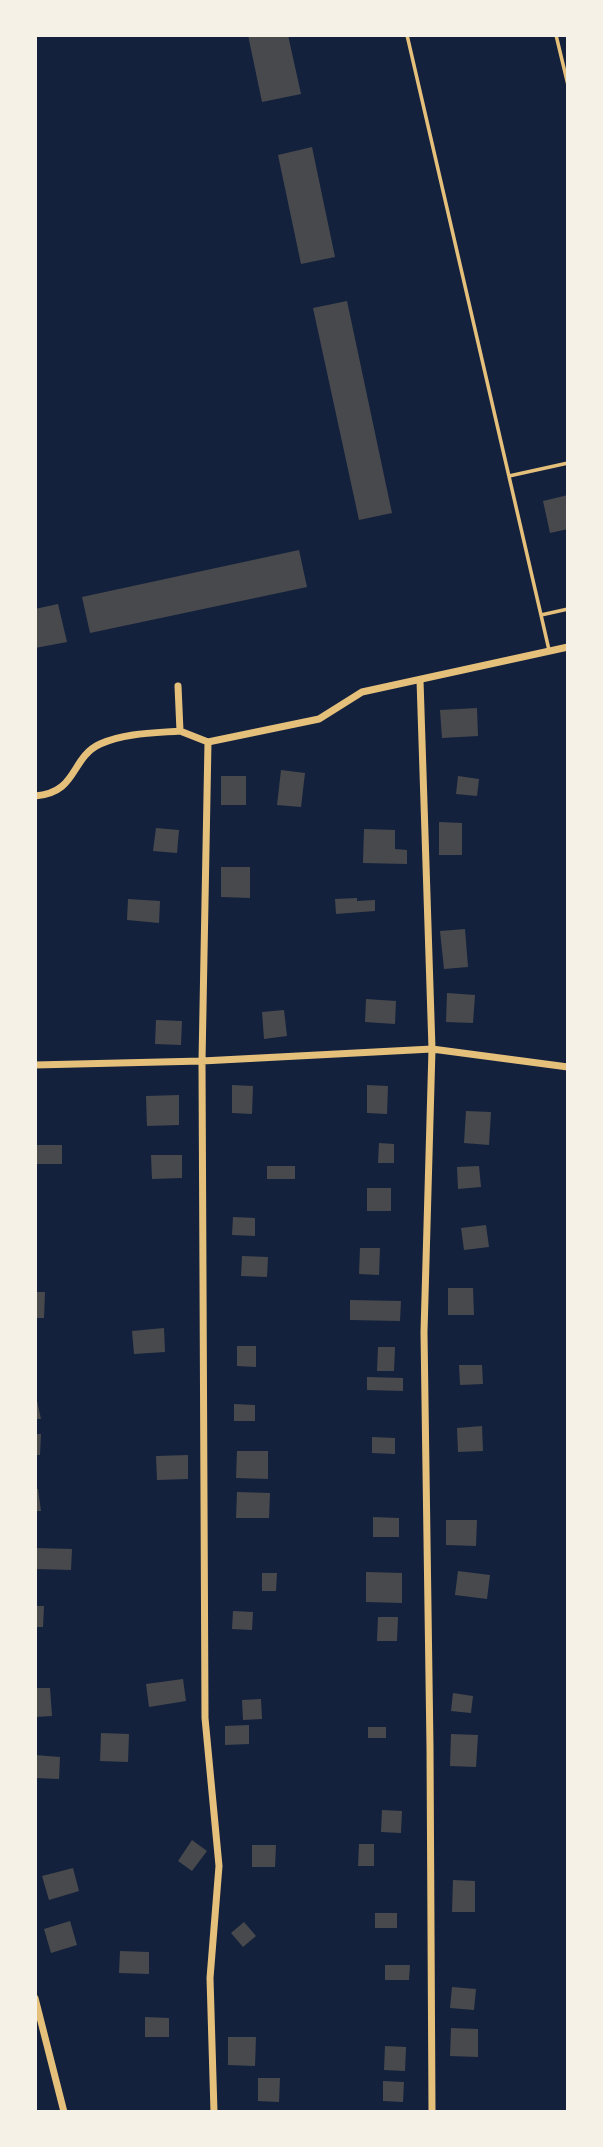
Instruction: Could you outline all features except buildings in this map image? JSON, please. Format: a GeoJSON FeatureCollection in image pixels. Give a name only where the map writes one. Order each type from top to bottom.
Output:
{"type":"FeatureCollection","features":[{"type":"Feature","properties":{"kind":"street"},"geometry":{"type":"LineString","coordinates":[[35,796],[48,795],[65,786],[81,762],[97,745],[128,736],[180,731],[208,742],[319,719],[362,692],[568,647]]}},
{"type":"Feature","properties":{"kind":"street"},"geometry":{"type":"LineString","coordinates":[[420,680],[432,1049],[424,1332],[432,2112]]}},
{"type":"Feature","properties":{"kind":"street"},"geometry":{"type":"LineString","coordinates":[[178,686],[180,731]]}},
{"type":"Feature","properties":{"kind":"street"},"geometry":{"type":"LineString","coordinates":[[208,742],[202,1061],[205,1718],[219,1875],[210,1978],[214,2112]]}},
{"type":"Feature","properties":{"kind":"street"},"geometry":{"type":"LineString","coordinates":[[35,1065],[202,1061],[432,1049],[566,1066]]}},
{"type":"Feature","properties":{"kind":"street"},"geometry":{"type":"LineString","coordinates":[[35,1998],[64,2112]]}},
{"type":"Feature","properties":{"kind":"lane"},"geometry":{"type":"LineString","coordinates":[[407,35],[549,651]]}},
{"type":"Feature","properties":{"kind":"lane"},"geometry":{"type":"LineString","coordinates":[[556,35],[568,85]]}},
{"type":"Feature","properties":{"kind":"lane"},"geometry":{"type":"LineString","coordinates":[[509,476],[568,463]]}},
{"type":"Feature","properties":{"kind":"lane"},"geometry":{"type":"LineString","coordinates":[[541,615],[568,609]]}}]}
